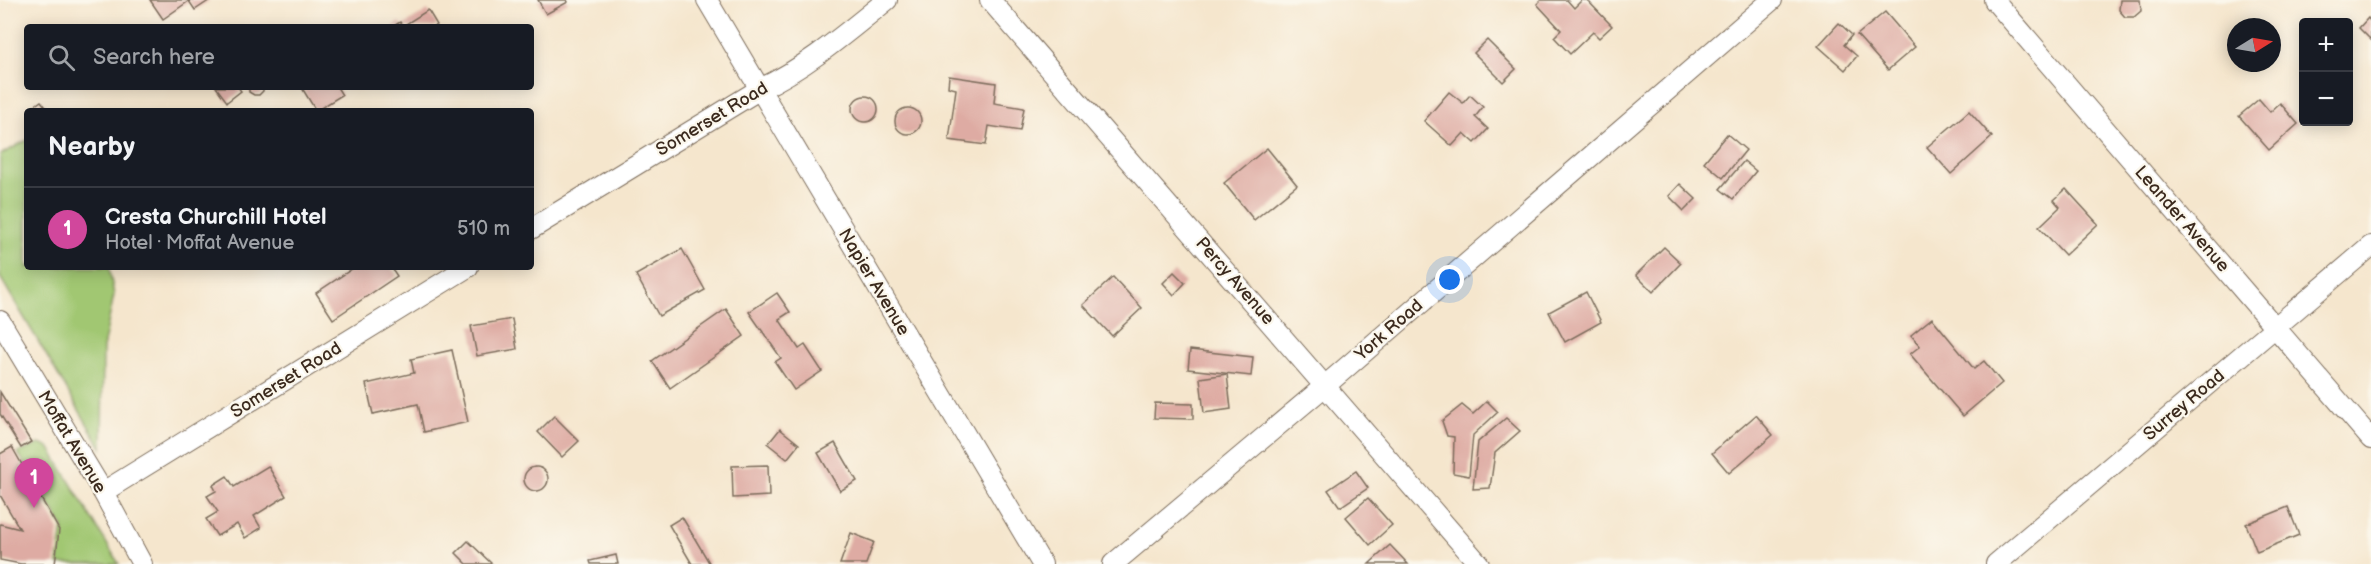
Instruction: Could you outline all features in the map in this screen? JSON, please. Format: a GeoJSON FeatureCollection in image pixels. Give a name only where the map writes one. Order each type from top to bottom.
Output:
{"type":"FeatureCollection","features":[{"type":"Feature","properties":{"kind":"street","name":"Napier Avenue"},"geometry":{"type":"LineString","coordinates":[[707,0],[1042,564]]}},
{"type":"Feature","properties":{"kind":"street","name":"Somerset Road"},"geometry":{"type":"LineString","coordinates":[[534,227],[760,89],[784,78],[809,62],[887,0]]}},
{"type":"Feature","properties":{"kind":"street","name":"Percy Avenue"},"geometry":{"type":"LineString","coordinates":[[990,0],[1479,564]]}},
{"type":"Feature","properties":{"kind":"street","name":"York Road"},"geometry":{"type":"LineString","coordinates":[[1113,564],[1326,385],[1772,0]]}},
{"type":"Feature","properties":{"kind":"street","name":"Leander Avenue"},"geometry":{"type":"LineString","coordinates":[[1994,0],[2371,439]]}},
{"type":"Feature","properties":{"kind":"street","name":"Surrey Road"},"geometry":{"type":"LineString","coordinates":[[1996,564],[2371,246]]}},
{"type":"Feature","properties":{"kind":"street","name":"Somerset Road"},"geometry":{"type":"LineString","coordinates":[[103,492],[463,270]]}},
{"type":"Feature","properties":{"kind":"street","name":"Moffat Avenue"},"geometry":{"type":"LineString","coordinates":[[0,321],[103,492],[142,564]]}},
{"type":"Feature","properties":{"kind":"green space"},"geometry":{"type":"Polygon","coordinates":[[[24,142],[24,270],[110,270],[114,295],[103,348],[102,449],[0,277],[0,155],[24,142]]]}},
{"type":"Feature","properties":{"kind":"green space"},"geometry":{"type":"Polygon","coordinates":[[[39,444],[49,447],[119,564],[58,564],[63,527],[18,453],[39,444]]]}},
{"type":"Feature","properties":{"kind":"building"},"geometry":{"type":"Polygon","coordinates":[[[150,0],[210,0],[195,10],[189,1],[163,19],[150,0]]]}},
{"type":"Feature","properties":{"kind":"building"},"geometry":{"type":"Polygon","coordinates":[[[538,0],[567,0],[568,2],[546,14],[538,0]]]}},
{"type":"Feature","properties":{"kind":"building"},"geometry":{"type":"Polygon","coordinates":[[[1541,0],[1567,0],[1574,8],[1582,0],[1587,0],[1612,26],[1599,38],[1593,32],[1570,54],[1554,37],[1561,30],[1537,4],[1541,0]]]}},
{"type":"Feature","properties":{"kind":"building"},"geometry":{"type":"Polygon","coordinates":[[[2120,0],[2140,0],[2141,11],[2134,17],[2125,17],[2119,10],[2120,0]]]}},
{"type":"Feature","properties":{"kind":"building"},"geometry":{"type":"Polygon","coordinates":[[[428,10],[436,24],[406,24],[428,10]]]}},
{"type":"Feature","properties":{"kind":"building"},"geometry":{"type":"Polygon","coordinates":[[[1885,12],[1915,47],[1888,70],[1857,35],[1885,12]]]}},
{"type":"Feature","properties":{"kind":"building"},"geometry":{"type":"Polygon","coordinates":[[[2368,18],[2371,22],[2371,40],[2359,28],[2368,18]]]}},
{"type":"Feature","properties":{"kind":"building"},"geometry":{"type":"Polygon","coordinates":[[[1839,23],[1852,35],[1844,45],[1857,56],[1845,70],[1818,46],[1839,23]]]}},
{"type":"Feature","properties":{"kind":"building"},"geometry":{"type":"Polygon","coordinates":[[[1487,40],[1516,69],[1503,82],[1474,53],[1487,40]]]}},
{"type":"Feature","properties":{"kind":"building"},"geometry":{"type":"Polygon","coordinates":[[[949,76],[996,83],[994,103],[1024,108],[1020,131],[989,126],[986,145],[949,140],[956,89],[948,87],[949,76]]]}},
{"type":"Feature","properties":{"kind":"building"},"geometry":{"type":"Polygon","coordinates":[[[218,90],[240,90],[241,91],[227,102],[218,90]]]}},
{"type":"Feature","properties":{"kind":"building"},"geometry":{"type":"Polygon","coordinates":[[[249,90],[263,90],[259,95],[249,90]]]}},
{"type":"Feature","properties":{"kind":"building"},"geometry":{"type":"Polygon","coordinates":[[[303,90],[339,90],[342,95],[321,108],[314,108],[303,90]]]}},
{"type":"Feature","properties":{"kind":"building"},"geometry":{"type":"Polygon","coordinates":[[[1449,92],[1463,103],[1470,95],[1483,107],[1475,117],[1488,129],[1475,143],[1464,133],[1452,146],[1424,121],[1449,92]]]}},
{"type":"Feature","properties":{"kind":"building"},"geometry":{"type":"Polygon","coordinates":[[[865,96],[874,100],[878,109],[874,118],[865,122],[856,118],[852,109],[856,100],[865,96]]]}},
{"type":"Feature","properties":{"kind":"building"},"geometry":{"type":"Polygon","coordinates":[[[2259,99],[2270,112],[2280,103],[2298,124],[2269,150],[2239,116],[2259,99]]]}},
{"type":"Feature","properties":{"kind":"building"},"geometry":{"type":"Polygon","coordinates":[[[41,101],[47,108],[31,108],[41,101]]]}},
{"type":"Feature","properties":{"kind":"building"},"geometry":{"type":"Polygon","coordinates":[[[908,108],[917,112],[921,121],[917,130],[908,134],[899,130],[895,121],[899,112],[908,108]]]}},
{"type":"Feature","properties":{"kind":"building"},"geometry":{"type":"Polygon","coordinates":[[[1969,111],[1992,137],[1951,174],[1927,147],[1969,111]]]}},
{"type":"Feature","properties":{"kind":"building"},"geometry":{"type":"Polygon","coordinates":[[[1727,134],[1746,150],[1723,178],[1704,162],[1727,134]]]}},
{"type":"Feature","properties":{"kind":"building"},"geometry":{"type":"Polygon","coordinates":[[[1267,148],[1297,185],[1254,220],[1224,183],[1267,148]]]}},
{"type":"Feature","properties":{"kind":"building"},"geometry":{"type":"Polygon","coordinates":[[[1744,161],[1756,171],[1733,199],[1720,189],[1744,161]]]}},
{"type":"Feature","properties":{"kind":"building"},"geometry":{"type":"Polygon","coordinates":[[[1680,184],[1696,199],[1684,211],[1669,196],[1680,184]]]}},
{"type":"Feature","properties":{"kind":"building"},"geometry":{"type":"Polygon","coordinates":[[[2066,189],[2098,224],[2065,255],[2039,227],[2060,207],[2054,200],[2066,189]]]}},
{"type":"Feature","properties":{"kind":"building"},"geometry":{"type":"Polygon","coordinates":[[[1664,247],[1681,263],[1653,292],[1636,275],[1664,247]]]}},
{"type":"Feature","properties":{"kind":"building"},"geometry":{"type":"Polygon","coordinates":[[[682,249],[705,290],[659,316],[636,275],[682,249]]]}},
{"type":"Feature","properties":{"kind":"building"},"geometry":{"type":"Polygon","coordinates":[[[350,270],[393,270],[397,276],[333,319],[316,293],[350,270]]]}},
{"type":"Feature","properties":{"kind":"building"},"geometry":{"type":"Polygon","coordinates":[[[1174,272],[1185,283],[1174,295],[1163,283],[1174,272]]]}},
{"type":"Feature","properties":{"kind":"building"},"geometry":{"type":"Polygon","coordinates":[[[1113,277],[1142,308],[1112,336],[1083,305],[1113,277]]]}},
{"type":"Feature","properties":{"kind":"building"},"geometry":{"type":"Polygon","coordinates":[[[1586,292],[1601,322],[1565,342],[1549,312],[1586,292]]]}},
{"type":"Feature","properties":{"kind":"building"},"geometry":{"type":"Polygon","coordinates":[[[777,293],[790,312],[779,319],[799,349],[805,345],[822,371],[794,390],[775,362],[781,358],[749,312],[777,293]]]}},
{"type":"Feature","properties":{"kind":"building"},"geometry":{"type":"Polygon","coordinates":[[[726,309],[744,336],[670,388],[652,361],[726,309]]]}},
{"type":"Feature","properties":{"kind":"building"},"geometry":{"type":"Polygon","coordinates":[[[1932,318],[1974,369],[1984,361],[2002,383],[1963,416],[1910,354],[1920,346],[1911,335],[1932,318]]]}},
{"type":"Feature","properties":{"kind":"building"},"geometry":{"type":"Polygon","coordinates":[[[512,319],[517,349],[477,356],[471,326],[512,319]]]}},
{"type":"Feature","properties":{"kind":"building"},"geometry":{"type":"Polygon","coordinates":[[[452,350],[468,422],[424,432],[418,404],[373,414],[366,384],[414,373],[411,359],[452,350]]]}},
{"type":"Feature","properties":{"kind":"building"},"geometry":{"type":"Polygon","coordinates":[[[1190,350],[1253,357],[1251,376],[1188,369],[1190,350]]]}},
{"type":"Feature","properties":{"kind":"building"},"geometry":{"type":"Polygon","coordinates":[[[1227,374],[1231,409],[1204,413],[1200,378],[1227,374]]]}},
{"type":"Feature","properties":{"kind":"building"},"geometry":{"type":"Polygon","coordinates":[[[0,392],[31,442],[21,448],[0,414],[0,392]]]}},
{"type":"Feature","properties":{"kind":"building"},"geometry":{"type":"Polygon","coordinates":[[[1487,401],[1498,412],[1473,435],[1469,476],[1453,473],[1454,437],[1447,436],[1442,421],[1462,405],[1473,414],[1487,401]]]}},
{"type":"Feature","properties":{"kind":"building"},"geometry":{"type":"Polygon","coordinates":[[[1155,403],[1193,404],[1193,419],[1154,418],[1155,403]]]}},
{"type":"Feature","properties":{"kind":"building"},"geometry":{"type":"Polygon","coordinates":[[[1756,415],[1773,435],[1729,473],[1712,453],[1756,415]]]}},
{"type":"Feature","properties":{"kind":"building"},"geometry":{"type":"Polygon","coordinates":[[[554,416],[579,441],[562,457],[538,432],[554,416]]]}},
{"type":"Feature","properties":{"kind":"building"},"geometry":{"type":"Polygon","coordinates":[[[1506,418],[1520,431],[1495,453],[1490,488],[1473,489],[1478,442],[1506,418]]]}},
{"type":"Feature","properties":{"kind":"building"},"geometry":{"type":"Polygon","coordinates":[[[780,429],[799,444],[787,459],[768,444],[780,429]]]}},
{"type":"Feature","properties":{"kind":"building"},"geometry":{"type":"Polygon","coordinates":[[[835,443],[857,481],[840,491],[818,453],[835,443]]]}},
{"type":"Feature","properties":{"kind":"building"},"geometry":{"type":"Polygon","coordinates":[[[12,447],[59,530],[55,564],[21,564],[0,560],[0,524],[20,529],[0,495],[0,454],[12,447]]]}},
{"type":"Feature","properties":{"kind":"building"},"geometry":{"type":"Polygon","coordinates":[[[768,465],[769,496],[733,498],[732,466],[768,465]]]}},
{"type":"Feature","properties":{"kind":"building"},"geometry":{"type":"Polygon","coordinates":[[[268,466],[286,496],[254,516],[261,528],[245,538],[237,524],[217,536],[206,519],[218,512],[207,496],[216,491],[213,485],[227,476],[234,487],[268,466]]]}},
{"type":"Feature","properties":{"kind":"building"},"geometry":{"type":"Polygon","coordinates":[[[536,467],[544,471],[548,479],[544,487],[536,491],[528,487],[524,479],[528,471],[536,467]]]}},
{"type":"Feature","properties":{"kind":"building"},"geometry":{"type":"Polygon","coordinates":[[[1356,471],[1368,488],[1340,507],[1328,490],[1356,471]]]}},
{"type":"Feature","properties":{"kind":"building"},"geometry":{"type":"Polygon","coordinates":[[[1368,498],[1392,525],[1370,545],[1346,517],[1368,498]]]}},
{"type":"Feature","properties":{"kind":"building"},"geometry":{"type":"Polygon","coordinates":[[[2288,507],[2299,535],[2257,552],[2246,524],[2288,507]]]}},
{"type":"Feature","properties":{"kind":"building"},"geometry":{"type":"Polygon","coordinates":[[[682,517],[710,564],[692,564],[669,525],[682,517]]]}},
{"type":"Feature","properties":{"kind":"building"},"geometry":{"type":"Polygon","coordinates":[[[851,533],[874,542],[866,564],[840,564],[851,533]]]}},
{"type":"Feature","properties":{"kind":"building"},"geometry":{"type":"Polygon","coordinates":[[[468,541],[492,564],[467,564],[456,553],[468,541]]]}},
{"type":"Feature","properties":{"kind":"building"},"geometry":{"type":"Polygon","coordinates":[[[1390,545],[1408,564],[1369,564],[1390,545]]]}},
{"type":"Feature","properties":{"kind":"building"},"geometry":{"type":"Polygon","coordinates":[[[616,555],[618,564],[591,564],[590,561],[616,555]]]}},
{"type":"Feature","properties":{"kind":"place","name":"Cresta Churchill Hotel"},"geometry":{"type":"Point","coordinates":[34,508]}}]}
